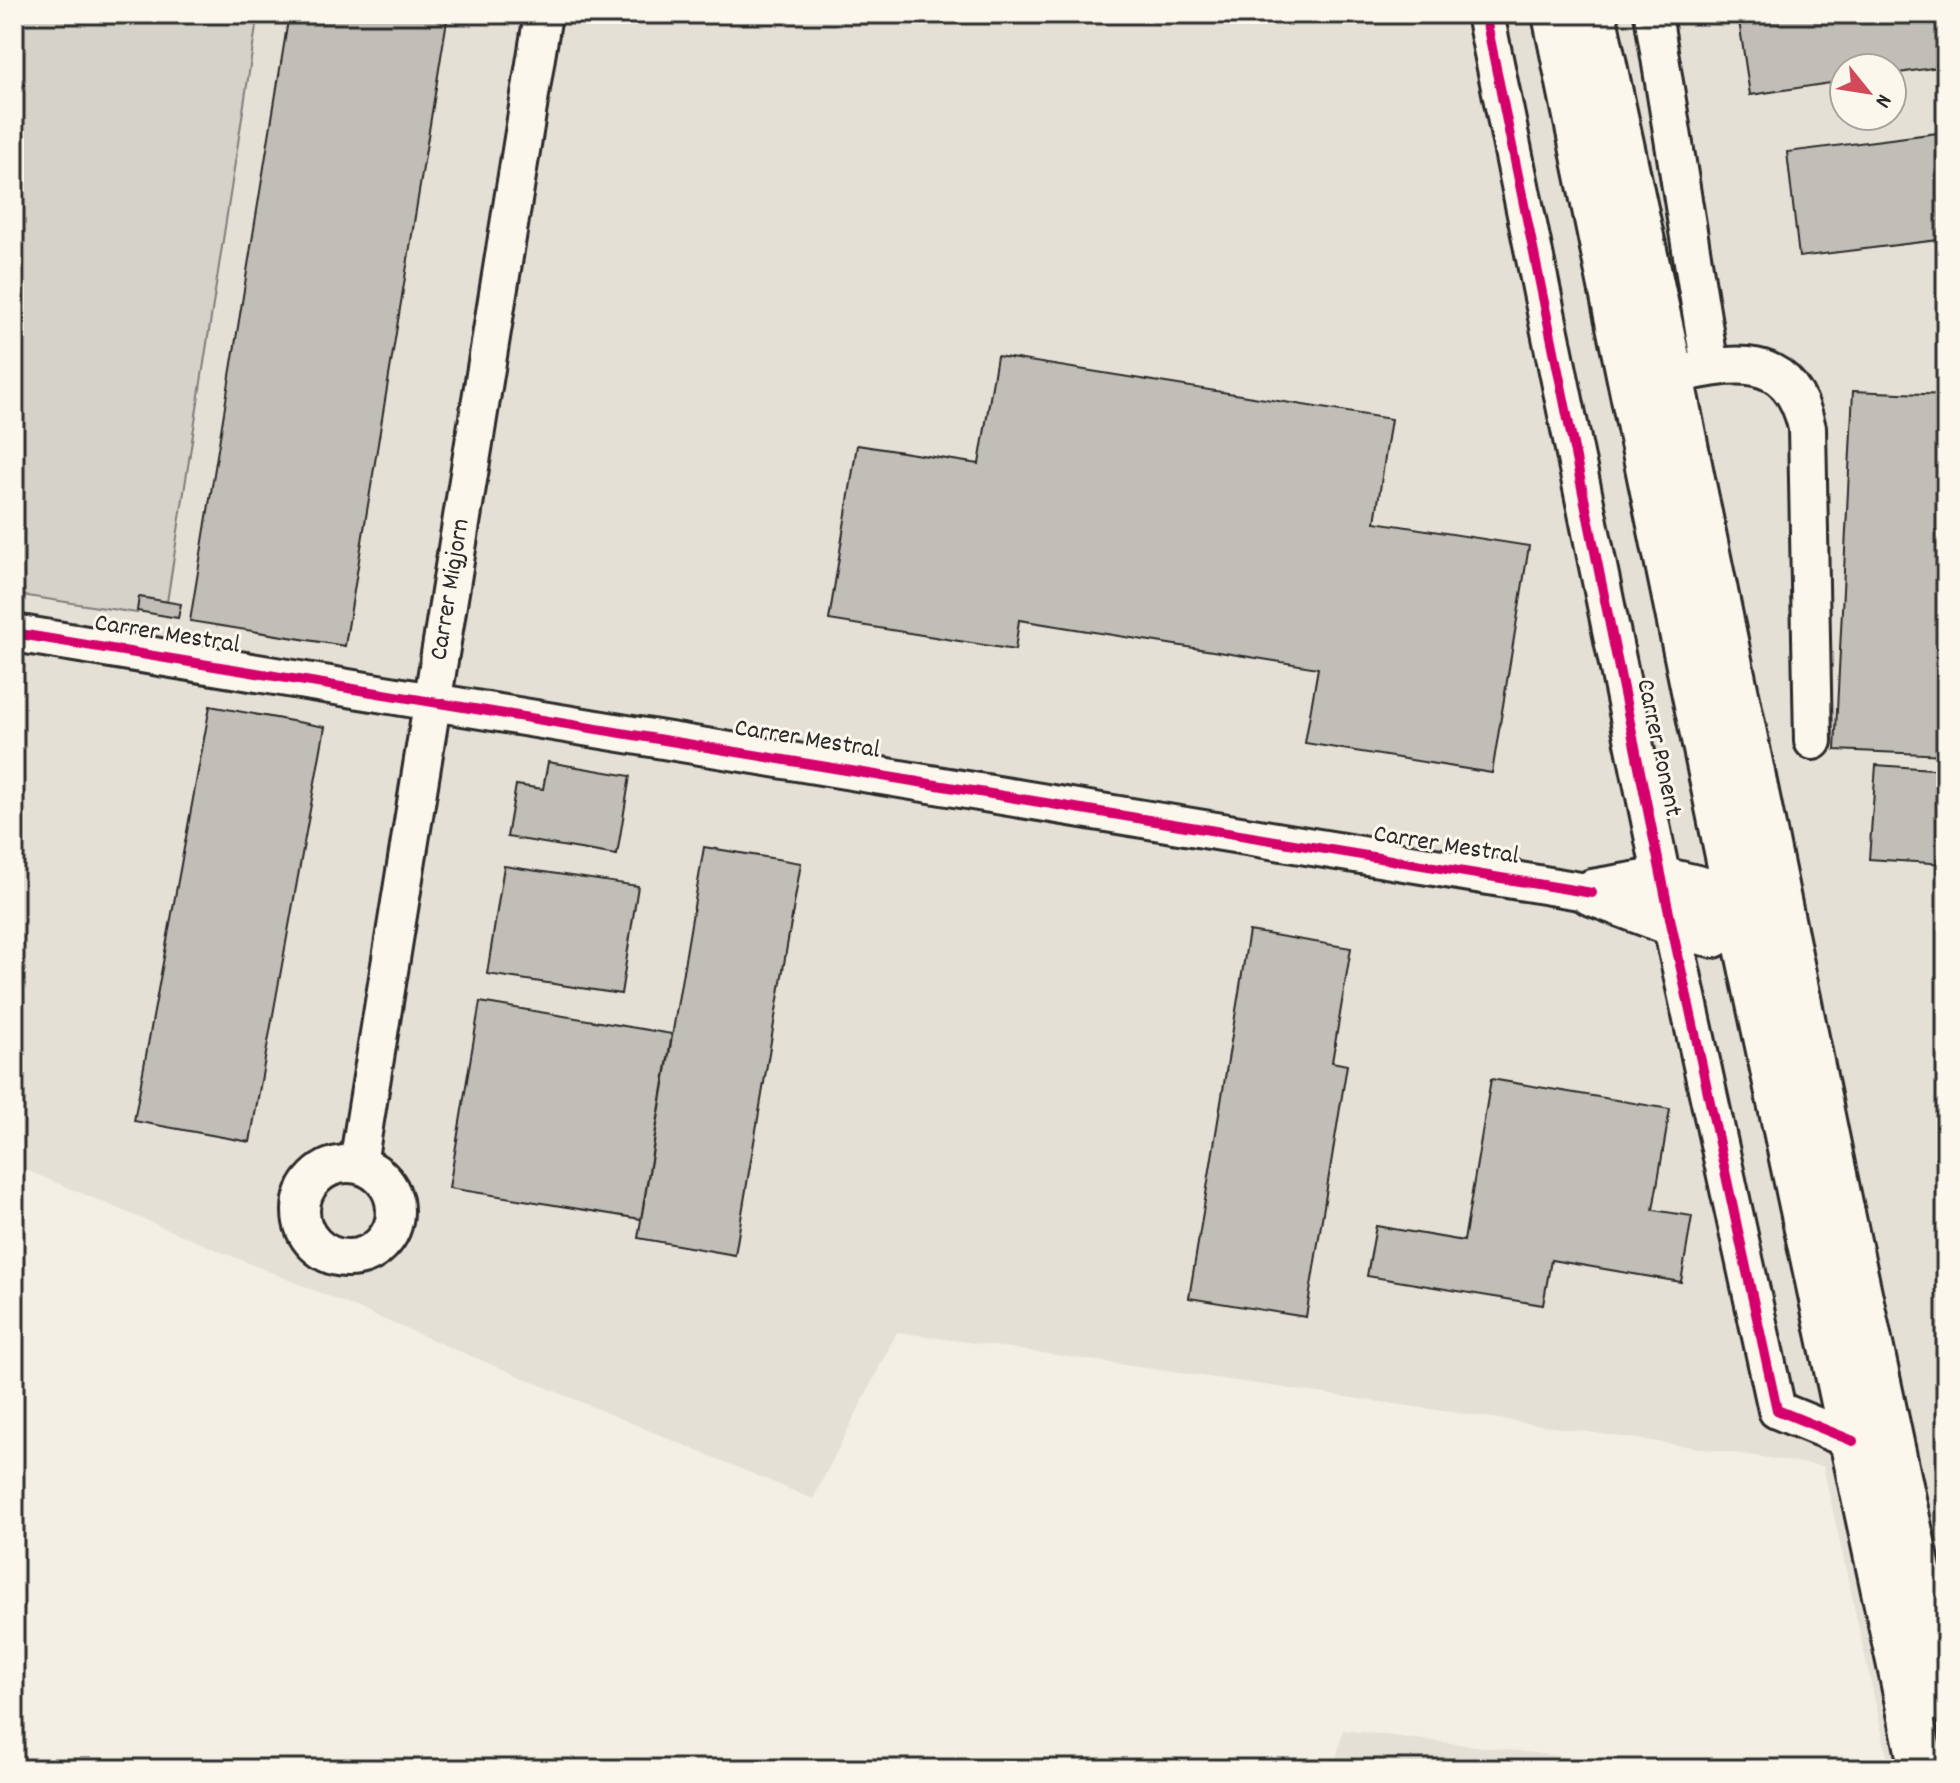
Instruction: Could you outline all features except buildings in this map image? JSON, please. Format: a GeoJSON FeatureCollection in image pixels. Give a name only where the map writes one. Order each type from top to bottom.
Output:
{"type":"FeatureCollection","features":[{"type":"Feature","properties":{"kind":"main road"},"geometry":{"type":"LineString","coordinates":[[1565,15],[1690,372],[1715,590],[1862,1310],[1946,1701]]}},
{"type":"Feature","properties":{"kind":"main road"},"geometry":{"type":"LineString","coordinates":[[1565,15],[1740,914],[1922,1769]]}},
{"type":"Feature","properties":{"kind":"main road"},"geometry":{"type":"LineString","coordinates":[[1592,893],[1667,903],[1713,935],[1740,914],[1756,880],[1708,643],[1715,590]]}},
{"type":"Feature","properties":{"kind":"main road"},"geometry":{"type":"LineString","coordinates":[[1667,903],[1758,1000]]}},
{"type":"Feature","properties":{"kind":"main road"},"geometry":{"type":"LineString","coordinates":[[1740,914],[1766,936],[1816,1152],[1840,1204]]}},
{"type":"Feature","properties":{"kind":"main road"},"geometry":{"type":"LineString","coordinates":[[1853,1441],[1869,1412],[1861,1368],[1862,1310]]}},
{"type":"Feature","properties":{"kind":"main road"},"geometry":{"type":"LineString","coordinates":[[1880,1569],[1911,1623],[1942,1769]]}},
{"type":"Feature","properties":{"kind":"street","name":"Carrer Migjorn"},"geometry":{"type":"LineString","coordinates":[[358,1164],[543,14]]}},
{"type":"Feature","properties":{"kind":"street","name":"Carrer Ponent"},"geometry":{"type":"LineString","coordinates":[[1485,14],[1667,903],[1777,1410],[1853,1441]]}},
{"type":"Feature","properties":{"kind":"street"},"geometry":{"type":"LineString","coordinates":[[1653,14],[1690,372],[1740,364],[1765,370],[1785,382],[1802,404],[1807,428],[1813,741]]}},
{"type":"Feature","properties":{"kind":"street","name":"Carrer Mestral"},"geometry":{"type":"LineString","coordinates":[[14,633],[1592,893]]}},
{"type":"Feature","properties":{"kind":"shaded area"},"geometry":{"type":"Polygon","coordinates":[[[14,14],[1946,14],[1946,1769],[1890,1769],[1823,1466],[897,1332],[813,1499],[14,1165],[14,14]]]}},
{"type":"Feature","properties":{"kind":"shaded area"},"geometry":{"type":"Polygon","coordinates":[[[14,14],[258,14],[167,602],[139,597],[137,613],[14,594],[14,14]]]}},
{"type":"Feature","properties":{"kind":"shaded area"},"geometry":{"type":"Polygon","coordinates":[[[1343,1730],[1665,1769],[1334,1769],[1343,1730]]]}},
{"type":"Feature","properties":{"kind":"cycle path"},"geometry":{"type":"LineString","coordinates":[[1485,14],[1671,923],[1777,1410],[1853,1441]]}},
{"type":"Feature","properties":{"kind":"cycle path"},"geometry":{"type":"LineString","coordinates":[[14,633],[1592,893]]}}]}
